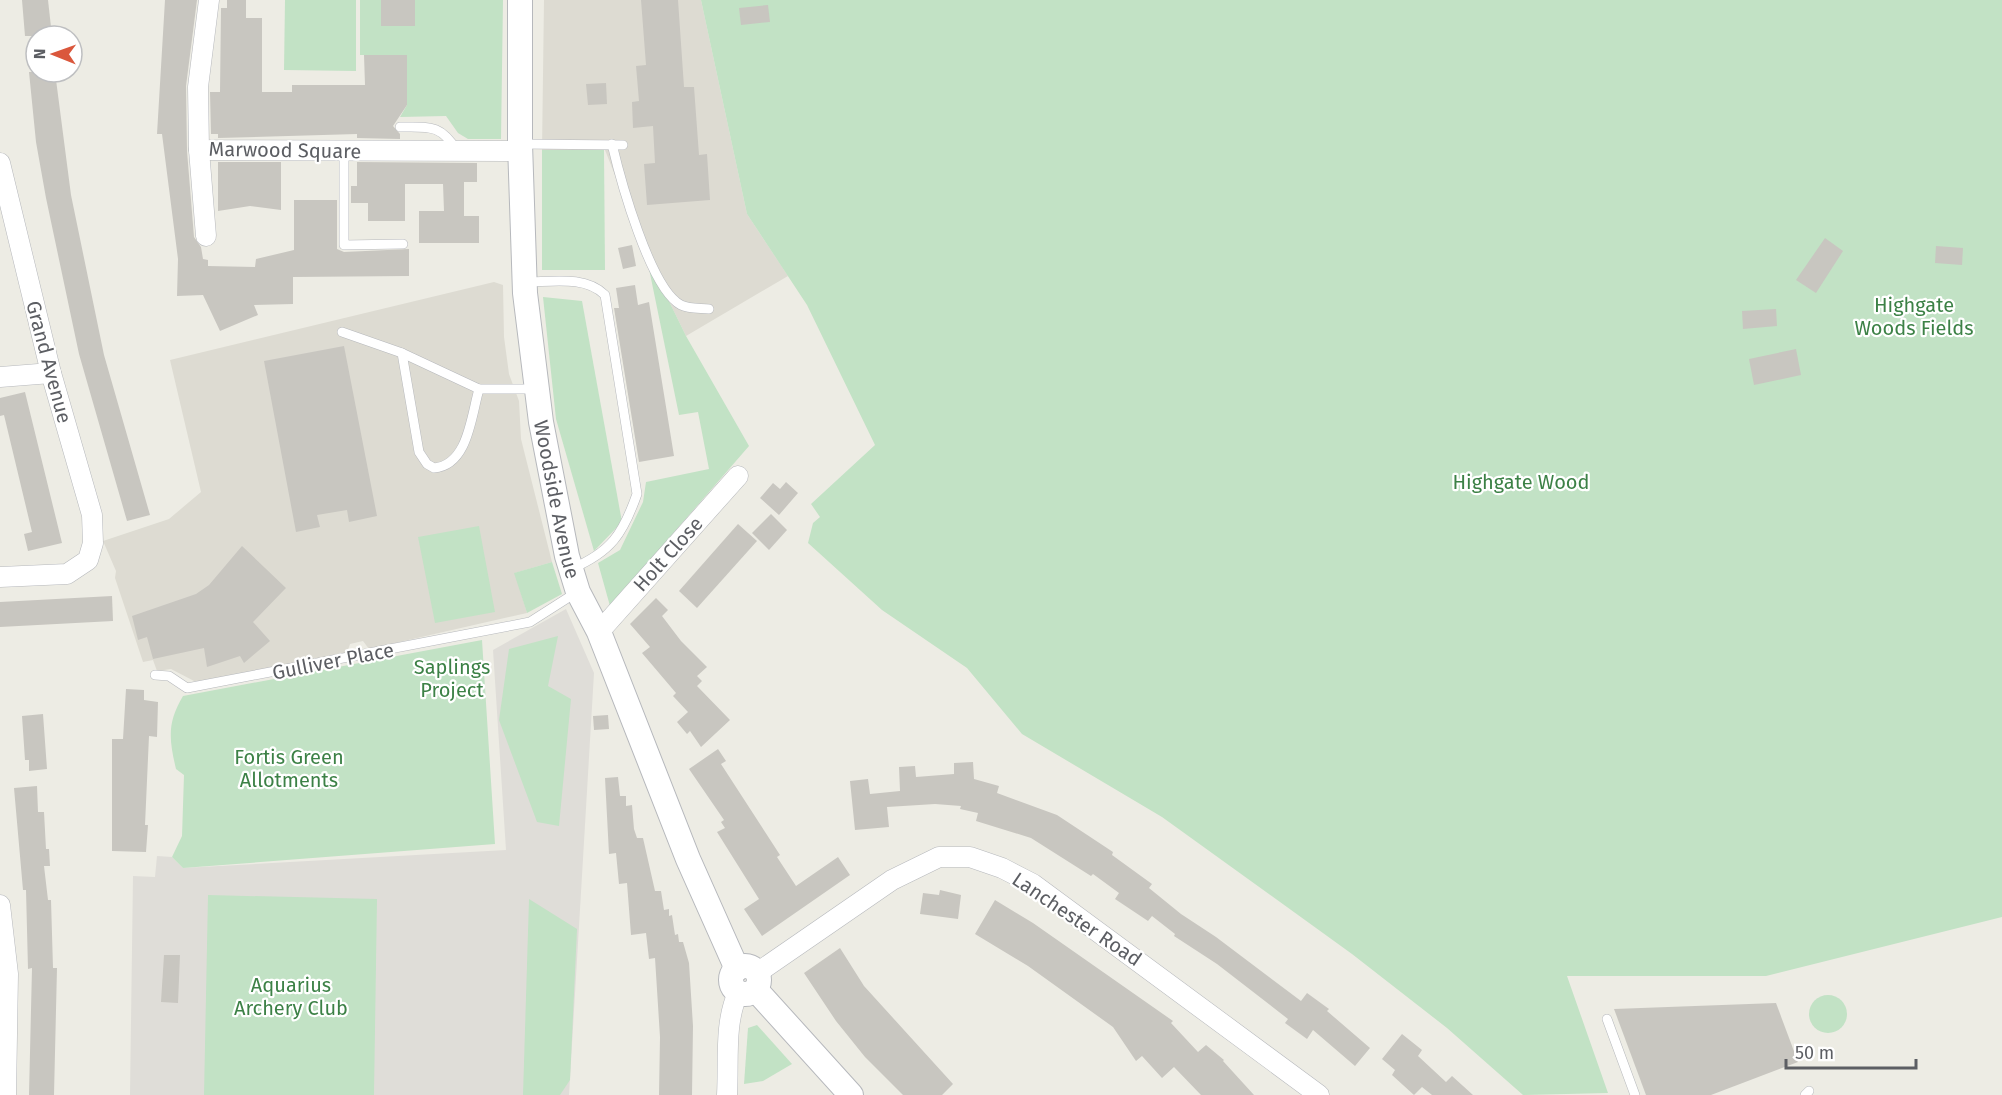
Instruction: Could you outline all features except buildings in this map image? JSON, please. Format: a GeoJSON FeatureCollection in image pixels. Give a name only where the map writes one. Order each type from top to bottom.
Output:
{"type":"FeatureCollection","features":[{"type":"Feature","properties":{"kind":"street","name":"Marwood Square"},"geometry":{"type":"LineString","coordinates":[[209,0],[198,87],[199,150],[457,151],[521,148]]}},
{"type":"Feature","properties":{"kind":"street","name":"Woodside Avenue"},"geometry":{"type":"LineString","coordinates":[[520,0],[525,282],[537,389],[571,569],[578,592],[599,632],[688,859],[747,981],[851,1095]]}},
{"type":"Feature","properties":{"kind":"street"},"geometry":{"type":"LineString","coordinates":[[199,150],[206,236]]}},
{"type":"Feature","properties":{"kind":"street","name":"Grand Avenue"},"geometry":{"type":"LineString","coordinates":[[0,577],[67,574],[88,560],[93,543],[92,514],[51,373],[1,174]]}},
{"type":"Feature","properties":{"kind":"street"},"geometry":{"type":"LineString","coordinates":[[0,377],[51,373]]}},
{"type":"Feature","properties":{"kind":"street","name":"Holt Close"},"geometry":{"type":"LineString","coordinates":[[599,632],[738,476]]}},
{"type":"Feature","properties":{"kind":"street","name":"Lanchester Road"},"geometry":{"type":"LineString","coordinates":[[747,981],[892,880],[939,856],[970,857],[1002,868],[1033,884],[1319,1095]]}},
{"type":"Feature","properties":{"kind":"street"},"geometry":{"type":"LineString","coordinates":[[0,905],[4,974],[6,1095]]}},
{"type":"Feature","properties":{"kind":"street"},"geometry":{"type":"LineString","coordinates":[[727,1095],[733,1003],[747,981]]}},
{"type":"Feature","properties":{"kind":"lane"},"geometry":{"type":"LineString","coordinates":[[400,127],[432,127],[448,136],[457,151]]}},
{"type":"Feature","properties":{"kind":"lane"},"geometry":{"type":"LineString","coordinates":[[612,144],[640,236],[656,271],[672,297],[681,305],[709,309]]}},
{"type":"Feature","properties":{"kind":"lane"},"geometry":{"type":"LineString","coordinates":[[521,148],[624,145]]}},
{"type":"Feature","properties":{"kind":"lane"},"geometry":{"type":"LineString","coordinates":[[344,151],[344,244],[402,244]]}},
{"type":"Feature","properties":{"kind":"lane"},"geometry":{"type":"LineString","coordinates":[[525,282],[583,282],[596,286],[604,295],[638,495],[628,520],[613,542],[596,558],[571,569]]}},
{"type":"Feature","properties":{"kind":"lane"},"geometry":{"type":"LineString","coordinates":[[342,332],[402,353],[479,389],[537,389]]}},
{"type":"Feature","properties":{"kind":"lane"},"geometry":{"type":"LineString","coordinates":[[402,353],[419,452],[427,464],[434,468],[452,463],[460,453],[479,389]]}},
{"type":"Feature","properties":{"kind":"lane","name":"Gulliver Place"},"geometry":{"type":"LineString","coordinates":[[155,675],[169,676],[188,688],[198,687],[435,642],[530,622],[578,592]]}},
{"type":"Feature","properties":{"kind":"lane"},"geometry":{"type":"LineString","coordinates":[[1607,1019],[1635,1095]]}},
{"type":"Feature","properties":{"kind":"shaded area"},"geometry":{"type":"Polygon","coordinates":[[[544,0],[701,0],[747,214],[788,276],[686,336],[646,254],[605,150],[542,150],[544,0]]]}},
{"type":"Feature","properties":{"kind":"shaded area"},"geometry":{"type":"Polygon","coordinates":[[[494,282],[503,285],[504,337],[509,374],[519,401],[521,439],[552,562],[515,573],[527,613],[369,649],[363,641],[350,644],[347,653],[282,665],[277,663],[269,669],[196,682],[171,669],[157,671],[153,660],[143,662],[115,578],[116,571],[103,541],[169,519],[201,492],[170,360],[494,282]]]}},
{"type":"Feature","properties":{"kind":"shaded area"},"geometry":{"type":"Polygon","coordinates":[[[566,609],[594,673],[569,1095],[130,1095],[133,876],[155,877],[157,856],[172,857],[183,868],[506,850],[493,650],[566,609]]]}},
{"type":"Feature","properties":{"kind":"green space"},"geometry":{"type":"Polygon","coordinates":[[[285,0],[356,0],[356,71],[284,70],[285,0]]]}},
{"type":"Feature","properties":{"kind":"green space"},"geometry":{"type":"Polygon","coordinates":[[[360,0],[503,0],[501,139],[468,139],[458,133],[446,116],[400,117],[407,105],[407,55],[360,55],[360,0]]]}},
{"type":"Feature","properties":{"kind":"green space","name":"Highgate Wood"},"geometry":{"type":"Polygon","coordinates":[[[701,0],[2002,0],[2002,917],[1766,976],[1567,976],[1608,1093],[1523,1095],[1447,1028],[1352,954],[1162,817],[1022,734],[967,668],[882,610],[808,543],[813,523],[820,517],[811,504],[875,445],[807,305],[747,214],[701,0]]]}},
{"type":"Feature","properties":{"kind":"green space"},"geometry":{"type":"Polygon","coordinates":[[[542,150],[604,150],[605,270],[542,270],[542,150]]]}},
{"type":"Feature","properties":{"kind":"green space"},"geometry":{"type":"Polygon","coordinates":[[[646,254],[686,336],[749,446],[610,606],[598,563],[620,550],[643,502],[646,482],[709,469],[698,412],[679,415],[646,254]]]}},
{"type":"Feature","properties":{"kind":"green space"},"geometry":{"type":"Polygon","coordinates":[[[543,297],[582,301],[622,522],[594,551],[556,419],[543,297]]]}},
{"type":"Feature","properties":{"kind":"green space"},"geometry":{"type":"Polygon","coordinates":[[[479,526],[495,612],[435,623],[418,537],[479,526]]]}},
{"type":"Feature","properties":{"kind":"green space"},"geometry":{"type":"Polygon","coordinates":[[[552,562],[562,594],[527,613],[514,573],[552,562]]]}},
{"type":"Feature","properties":{"kind":"green space"},"geometry":{"type":"Polygon","coordinates":[[[558,636],[548,686],[571,699],[559,826],[537,822],[499,720],[509,649],[558,636]]]}},
{"type":"Feature","properties":{"kind":"green space","name":"Fortis Green Allotments"},"geometry":{"type":"Polygon","coordinates":[[[482,640],[495,844],[183,868],[172,857],[182,836],[184,775],[176,769],[171,731],[174,715],[183,696],[482,640]]]}},
{"type":"Feature","properties":{"kind":"green space","name":"Aquarius Archery Club"},"geometry":{"type":"Polygon","coordinates":[[[208,895],[377,899],[374,1095],[204,1095],[208,895]]]}},
{"type":"Feature","properties":{"kind":"green space"},"geometry":{"type":"Polygon","coordinates":[[[529,899],[577,929],[570,1080],[560,1095],[523,1095],[529,899]]]}},
{"type":"Feature","properties":{"kind":"green space"},"geometry":{"type":"Polygon","coordinates":[[[1828,995],[1841,1001],[1847,1014],[1841,1027],[1828,1033],[1815,1027],[1809,1014],[1815,1001],[1828,995]]]}},
{"type":"Feature","properties":{"kind":"green space"},"geometry":{"type":"Polygon","coordinates":[[[757,1025],[792,1064],[763,1081],[744,1084],[748,1028],[757,1025]]]}},
{"type":"Feature","properties":{"kind":"park label","name":"Highgate Woods Fields"},"geometry":{"type":"Point","coordinates":[1914,316]}},
{"type":"Feature","properties":{"kind":"park label","name":"Saplings Project"},"geometry":{"type":"Point","coordinates":[452,678]}}]}
